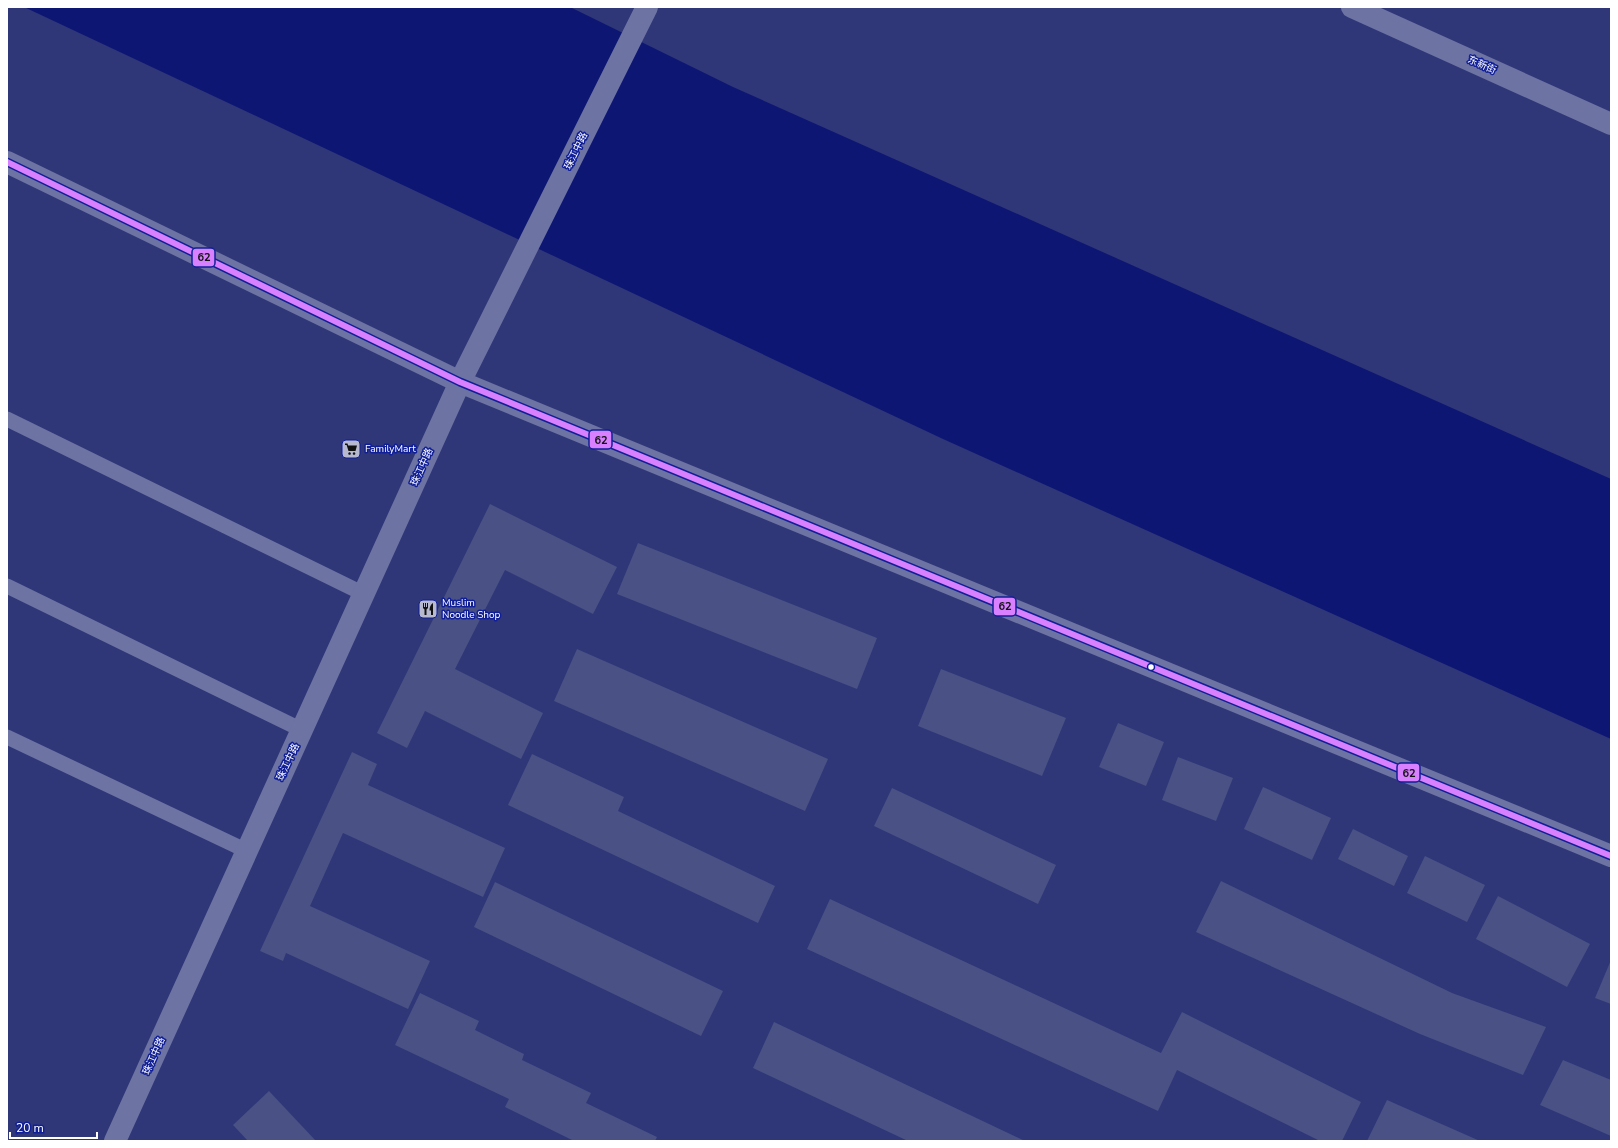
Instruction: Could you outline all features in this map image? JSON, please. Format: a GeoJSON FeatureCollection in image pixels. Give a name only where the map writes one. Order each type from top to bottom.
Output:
{"type":"FeatureCollection","features":[{"type":"Feature","properties":{"kind":"street","name":"珠江中路"},"geometry":{"type":"LineString","coordinates":[[115,1141],[460,382],[647,7]]}},
{"type":"Feature","properties":{"kind":"street","name":"东新街"},"geometry":{"type":"LineString","coordinates":[[1352,7],[1611,124]]}},
{"type":"Feature","properties":{"kind":"street"},"geometry":{"type":"LineString","coordinates":[[7,162],[460,382],[1611,856]]}},
{"type":"Feature","properties":{"kind":"lane"},"geometry":{"type":"LineString","coordinates":[[7,419],[364,594]]}},
{"type":"Feature","properties":{"kind":"lane"},"geometry":{"type":"LineString","coordinates":[[7,586],[302,730]]}},
{"type":"Feature","properties":{"kind":"lane"},"geometry":{"type":"LineString","coordinates":[[7,737],[247,851]]}},
{"type":"Feature","properties":{"kind":"shaded area"},"geometry":{"type":"Polygon","coordinates":[[[24,7],[570,7],[733,87],[1611,479],[1611,739],[943,439],[24,7]]]}},
{"type":"Feature","properties":{"kind":"building"},"geometry":{"type":"Polygon","coordinates":[[[490,504],[617,567],[593,614],[505,570],[455,669],[543,713],[521,759],[425,711],[407,748],[377,733],[490,504]]]}},
{"type":"Feature","properties":{"kind":"building"},"geometry":{"type":"Polygon","coordinates":[[[638,543],[877,638],[857,689],[617,594],[638,543]]]}},
{"type":"Feature","properties":{"kind":"building"},"geometry":{"type":"Polygon","coordinates":[[[577,649],[828,759],[805,811],[554,701],[577,649]]]}},
{"type":"Feature","properties":{"kind":"building"},"geometry":{"type":"Polygon","coordinates":[[[941,669],[1066,718],[1042,776],[918,726],[941,669]]]}},
{"type":"Feature","properties":{"kind":"building"},"geometry":{"type":"Polygon","coordinates":[[[1118,723],[1164,742],[1146,786],[1099,767],[1118,723]]]}},
{"type":"Feature","properties":{"kind":"building"},"geometry":{"type":"Polygon","coordinates":[[[352,752],[377,764],[368,785],[505,848],[483,897],[343,833],[310,906],[430,961],[408,1009],[286,953],[283,961],[260,951],[352,752]]]}},
{"type":"Feature","properties":{"kind":"building"},"geometry":{"type":"Polygon","coordinates":[[[532,754],[624,797],[618,811],[775,886],[758,923],[508,805],[532,754]]]}},
{"type":"Feature","properties":{"kind":"building"},"geometry":{"type":"Polygon","coordinates":[[[1178,757],[1233,778],[1216,821],[1162,800],[1178,757]]]}},
{"type":"Feature","properties":{"kind":"building"},"geometry":{"type":"Polygon","coordinates":[[[1263,787],[1331,818],[1312,860],[1244,829],[1263,787]]]}},
{"type":"Feature","properties":{"kind":"building"},"geometry":{"type":"Polygon","coordinates":[[[892,788],[1056,865],[1038,904],[874,826],[892,788]]]}},
{"type":"Feature","properties":{"kind":"building"},"geometry":{"type":"Polygon","coordinates":[[[1353,829],[1408,856],[1394,886],[1338,859],[1353,829]]]}},
{"type":"Feature","properties":{"kind":"building"},"geometry":{"type":"Polygon","coordinates":[[[1425,856],[1485,885],[1467,922],[1407,893],[1425,856]]]}},
{"type":"Feature","properties":{"kind":"building"},"geometry":{"type":"Polygon","coordinates":[[[1221,881],[1452,993],[1546,1027],[1523,1075],[1420,1034],[1196,932],[1221,881]]]}},
{"type":"Feature","properties":{"kind":"building"},"geometry":{"type":"Polygon","coordinates":[[[495,882],[723,991],[701,1036],[474,927],[495,882]]]}},
{"type":"Feature","properties":{"kind":"building"},"geometry":{"type":"Polygon","coordinates":[[[1498,896],[1590,944],[1567,987],[1476,939],[1498,896]]]}},
{"type":"Feature","properties":{"kind":"building"},"geometry":{"type":"Polygon","coordinates":[[[830,899],[1161,1053],[1182,1012],[1361,1102],[1342,1141],[1320,1141],[1177,1070],[1158,1111],[807,949],[830,899]]]}},
{"type":"Feature","properties":{"kind":"building"},"geometry":{"type":"Polygon","coordinates":[[[1611,960],[1611,1004],[1595,998],[1611,960]]]}},
{"type":"Feature","properties":{"kind":"building"},"geometry":{"type":"Polygon","coordinates":[[[420,993],[479,1021],[475,1030],[524,1054],[522,1060],[591,1093],[586,1103],[657,1137],[655,1141],[574,1141],[505,1107],[509,1099],[395,1045],[420,993]]]}},
{"type":"Feature","properties":{"kind":"building"},"geometry":{"type":"Polygon","coordinates":[[[774,1022],[1025,1141],[908,1141],[753,1068],[774,1022]]]}},
{"type":"Feature","properties":{"kind":"building"},"geometry":{"type":"Polygon","coordinates":[[[1563,1060],[1611,1080],[1611,1136],[1540,1105],[1563,1060]]]}},
{"type":"Feature","properties":{"kind":"building"},"geometry":{"type":"Polygon","coordinates":[[[269,1091],[316,1141],[248,1141],[233,1125],[269,1091]]]}},
{"type":"Feature","properties":{"kind":"building"},"geometry":{"type":"Polygon","coordinates":[[[1387,1100],[1480,1141],[1367,1141],[1387,1100]]]}},
{"type":"Feature","properties":{"kind":"transit line","name":"62"},"geometry":{"type":"LineString","coordinates":[[7,162],[460,382],[1611,856]]}},
{"type":"Feature","properties":{"kind":"place","name":"FamilyMart"},"geometry":{"type":"Point","coordinates":[351,449]}},
{"type":"Feature","properties":{"kind":"place","name":"Muslim Noodle Shop"},"geometry":{"type":"Point","coordinates":[428,609]}}]}
